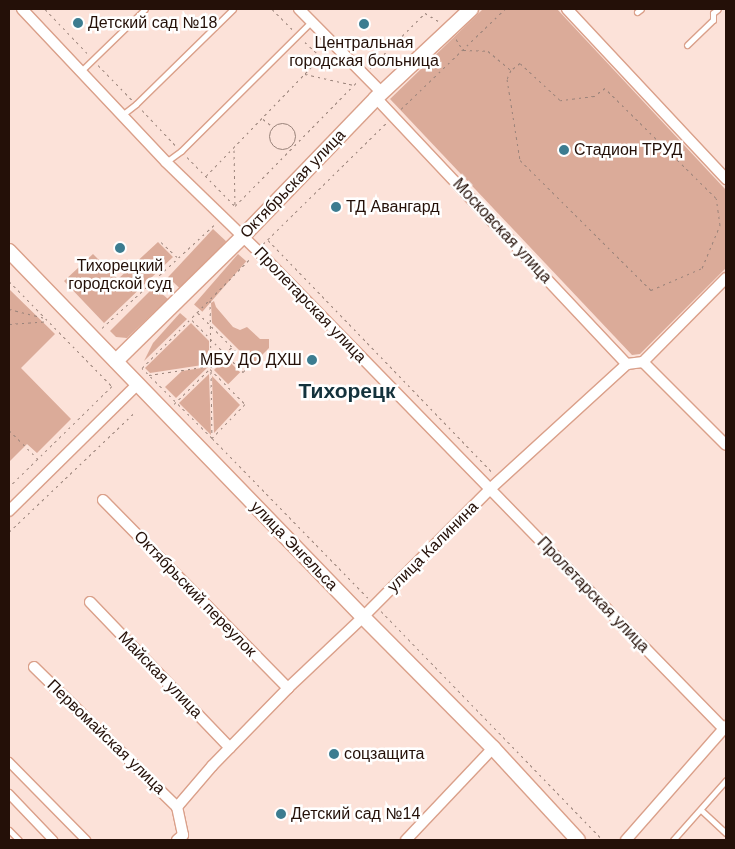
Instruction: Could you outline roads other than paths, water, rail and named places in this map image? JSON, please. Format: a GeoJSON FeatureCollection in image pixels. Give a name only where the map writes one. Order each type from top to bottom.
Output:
{"type":"FeatureCollection","features":[{"type":"Feature","properties":{"kind":"main road","name":"Октябрьская улица"},"geometry":{"type":"LineString","coordinates":[[116,361],[242,237],[379,96],[471,9]]}},
{"type":"Feature","properties":{"kind":"main road","name":"улица Энгельса"},"geometry":{"type":"LineString","coordinates":[[9,251],[116,361],[143,380],[362,617],[493,748],[578,840]]}},
{"type":"Feature","properties":{"kind":"street","name":"Пролетарская улица"},"geometry":{"type":"LineString","coordinates":[[22,9],[166,162],[725,727]]}},
{"type":"Feature","properties":{"kind":"street","name":"Московская улица"},"geometry":{"type":"LineString","coordinates":[[298,9],[364,75],[379,96],[627,364]]}},
{"type":"Feature","properties":{"kind":"street"},"geometry":{"type":"LineString","coordinates":[[567,9],[726,178]]}},
{"type":"Feature","properties":{"kind":"street"},"geometry":{"type":"LineString","coordinates":[[627,364],[642,362],[726,278]]}},
{"type":"Feature","properties":{"kind":"street"},"geometry":{"type":"LineString","coordinates":[[642,362],[726,445]]}},
{"type":"Feature","properties":{"kind":"street","name":"улица Калинина"},"geometry":{"type":"LineString","coordinates":[[177,807],[288,688],[490,489],[627,364]]}},
{"type":"Feature","properties":{"kind":"street"},"geometry":{"type":"LineString","coordinates":[[9,511],[143,380]]}},
{"type":"Feature","properties":{"kind":"street","name":"Октябрьский переулок"},"geometry":{"type":"LineString","coordinates":[[103,500],[288,688]]}},
{"type":"Feature","properties":{"kind":"street","name":"Майская улица"},"geometry":{"type":"LineString","coordinates":[[90,602],[230,748]]}},
{"type":"Feature","properties":{"kind":"street","name":"Первомайская улица"},"geometry":{"type":"LineString","coordinates":[[34,667],[177,807]]}},
{"type":"Feature","properties":{"kind":"street"},"geometry":{"type":"LineString","coordinates":[[626,840],[725,727]]}},
{"type":"Feature","properties":{"kind":"street"},"geometry":{"type":"LineString","coordinates":[[406,840],[493,748]]}},
{"type":"Feature","properties":{"kind":"street"},"geometry":{"type":"LineString","coordinates":[[9,762],[86,840]]}},
{"type":"Feature","properties":{"kind":"street"},"geometry":{"type":"LineString","coordinates":[[9,794],[54,840]]}},
{"type":"Feature","properties":{"kind":"street"},"geometry":{"type":"LineString","coordinates":[[177,807],[183,835],[177,840]]}},
{"type":"Feature","properties":{"kind":"lane"},"geometry":{"type":"LineString","coordinates":[[81,71],[145,9]]}},
{"type":"Feature","properties":{"kind":"lane"},"geometry":{"type":"LineString","coordinates":[[122,115],[136,104],[232,9]]}},
{"type":"Feature","properties":{"kind":"lane"},"geometry":{"type":"LineString","coordinates":[[687,45],[713,20],[713,13],[718,9]]}},
{"type":"Feature","properties":{"kind":"lane"},"geometry":{"type":"LineString","coordinates":[[166,162],[181,151],[312,22]]}},
{"type":"Feature","properties":{"kind":"lane"},"geometry":{"type":"LineString","coordinates":[[673,840],[702,810],[700,808],[726,780]]}},
{"type":"Feature","properties":{"kind":"lane"},"geometry":{"type":"LineString","coordinates":[[702,810],[726,833]]}},
{"type":"Feature","properties":{"kind":"lane"},"geometry":{"type":"LineString","coordinates":[[9,830],[19,840]]}},
{"type":"Feature","properties":{"kind":"place","name":"Детский сад №18"},"geometry":{"type":"Point","coordinates":[78,23]}},
{"type":"Feature","properties":{"kind":"place","name":"Центральная городская больница"},"geometry":{"type":"Point","coordinates":[364,24]}},
{"type":"Feature","properties":{"kind":"place","name":"Стадион ТРУД"},"geometry":{"type":"Point","coordinates":[564,150]}},
{"type":"Feature","properties":{"kind":"place","name":"ТД Авангард"},"geometry":{"type":"Point","coordinates":[336,207]}},
{"type":"Feature","properties":{"kind":"place","name":"Тихорецкий городской суд"},"geometry":{"type":"Point","coordinates":[120,248]}},
{"type":"Feature","properties":{"kind":"place","name":"МБУ ДО ДХШ"},"geometry":{"type":"Point","coordinates":[312,360]}},
{"type":"Feature","properties":{"kind":"place","name":"соцзащита"},"geometry":{"type":"Point","coordinates":[334,754]}},
{"type":"Feature","properties":{"kind":"place","name":"Детский сад №14"},"geometry":{"type":"Point","coordinates":[281,814]}},
{"type":"Feature","properties":{"kind":"district","name":"Тихорецк"},"geometry":{"type":"Point","coordinates":[347,391]}}]}
